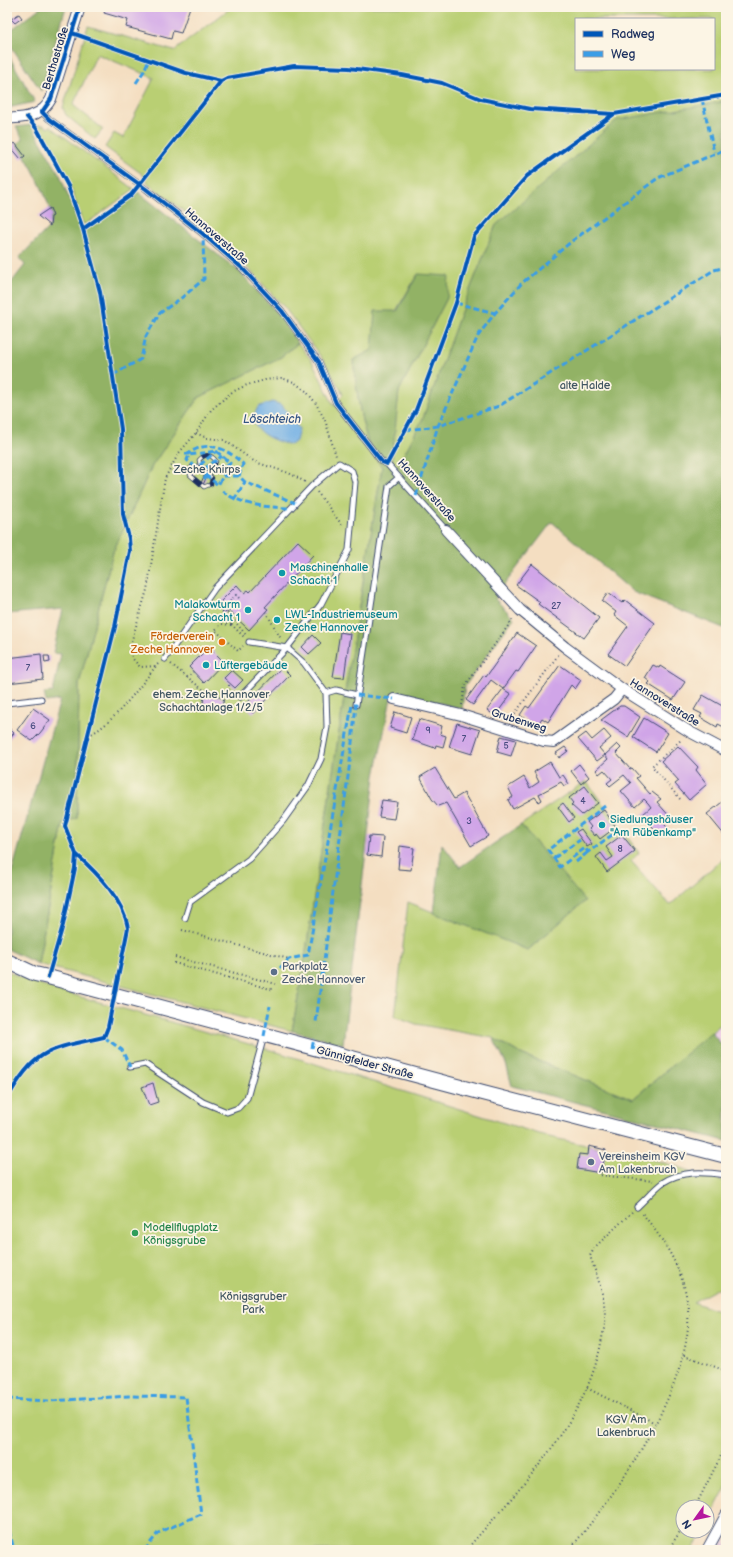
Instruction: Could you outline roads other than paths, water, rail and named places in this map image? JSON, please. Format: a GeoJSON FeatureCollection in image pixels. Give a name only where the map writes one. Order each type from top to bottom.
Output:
{"type":"FeatureCollection","features":[{"type":"Feature","properties":{"kind":"street","name":"Berthastraße"},"geometry":{"type":"LineString","coordinates":[[42,112],[51,99],[80,7]]}},
{"type":"Feature","properties":{"kind":"street"},"geometry":{"type":"LineString","coordinates":[[9,118],[35,116],[42,112]]}},
{"type":"Feature","properties":{"kind":"street","name":"Hannoverstraße"},"geometry":{"type":"LineString","coordinates":[[446,530],[520,610],[565,647],[622,689],[690,732],[726,751]]}},
{"type":"Feature","properties":{"kind":"street","name":"Grubenweg"},"geometry":{"type":"LineString","coordinates":[[394,699],[461,715],[544,742],[554,742],[614,699],[622,689]]}},
{"type":"Feature","properties":{"kind":"street","name":"Günnigfelder Straße"},"geometry":{"type":"LineString","coordinates":[[7,961],[35,974],[264,1036],[726,1156]]}},
{"type":"Feature","properties":{"kind":"street"},"geometry":{"type":"LineString","coordinates":[[707,1550],[726,1515]]}},
{"type":"Feature","properties":{"kind":"lane","name":"Hannoverstraße"},"geometry":{"type":"LineString","coordinates":[[42,112],[49,119],[157,198],[203,234],[242,268],[282,311],[319,362],[336,403],[382,462],[387,464],[446,530]]}},
{"type":"Feature","properties":{"kind":"lane"},"geometry":{"type":"LineString","coordinates":[[165,659],[214,588],[312,486],[339,463],[352,471],[355,482],[349,550],[321,604],[287,648],[240,697]]}},
{"type":"Feature","properties":{"kind":"lane"},"geometry":{"type":"LineString","coordinates":[[356,705],[389,486],[398,478]]}},
{"type":"Feature","properties":{"kind":"lane"},"geometry":{"type":"LineString","coordinates":[[185,918],[190,902],[249,859],[283,821],[308,786],[321,759],[326,727],[326,693],[304,663],[287,648],[249,642]]}},
{"type":"Feature","properties":{"kind":"lane"},"geometry":{"type":"LineString","coordinates":[[326,693],[336,690],[357,695]]}},
{"type":"Feature","properties":{"kind":"lane"},"geometry":{"type":"LineString","coordinates":[[7,703],[41,699]]}},
{"type":"Feature","properties":{"kind":"lane"},"geometry":{"type":"LineString","coordinates":[[130,1067],[145,1064],[203,1102],[227,1112],[238,1108],[247,1098],[264,1036]]}},
{"type":"Feature","properties":{"kind":"lane"},"geometry":{"type":"LineString","coordinates":[[637,1207],[662,1183],[681,1175],[701,1172],[726,1175]]}},
{"type":"Feature","properties":{"kind":"water","name":"Löschteich"},"geometry":{"type":"Polygon","coordinates":[[[272,402],[282,405],[299,429],[296,441],[291,445],[270,438],[256,427],[254,422],[254,414],[258,407],[272,402]]]}},
{"type":"Feature","properties":{"kind":"railway"},"geometry":{"type":"LineString","coordinates":[[200,465],[199,460],[203,456],[208,455],[216,461],[213,468],[204,469]]}},
{"type":"Feature","properties":{"kind":"railway"},"geometry":{"type":"LineString","coordinates":[[191,472],[197,466],[212,478],[211,484],[204,487],[190,475],[192,472]]}},
{"type":"Feature","properties":{"kind":"place","name":"Maschinenhalle Schacht 1"},"geometry":{"type":"Point","coordinates":[282,573]}},
{"type":"Feature","properties":{"kind":"place","name":"Malakowturm Schacht 1"},"geometry":{"type":"Point","coordinates":[248,610]}},
{"type":"Feature","properties":{"kind":"place","name":"LWL-Industriemuseum Zeche Hannover"},"geometry":{"type":"Point","coordinates":[277,620]}},
{"type":"Feature","properties":{"kind":"place","name":"Förderverein Zeche Hannover"},"geometry":{"type":"Point","coordinates":[222,642]}},
{"type":"Feature","properties":{"kind":"place","name":"Lüftergebäude"},"geometry":{"type":"Point","coordinates":[206,665]}},
{"type":"Feature","properties":{"kind":"place","name":"Siedlungshäuser \"Am Rübenkamp\""},"geometry":{"type":"Point","coordinates":[602,825]}},
{"type":"Feature","properties":{"kind":"place","name":"Parkplatz Zeche Hannover"},"geometry":{"type":"Point","coordinates":[274,972]}},
{"type":"Feature","properties":{"kind":"place","name":"Vereinsheim KGV Am Lakenbruch"},"geometry":{"type":"Point","coordinates":[591,1162]}},
{"type":"Feature","properties":{"kind":"place","name":"Modellflugplatz Königsgrube"},"geometry":{"type":"Point","coordinates":[135,1233]}},
{"type":"Feature","properties":{"kind":"park label","name":"alte Halde"},"geometry":{"type":"Point","coordinates":[585,385]}},
{"type":"Feature","properties":{"kind":"park label","name":"Zeche Knirps"},"geometry":{"type":"Point","coordinates":[207,469]}},
{"type":"Feature","properties":{"kind":"park label","name":"ehem. Zeche Hannover Schachtanlage 1/2/5"},"geometry":{"type":"Point","coordinates":[211,700]}},
{"type":"Feature","properties":{"kind":"park label","name":"Königsgruber Park"},"geometry":{"type":"Point","coordinates":[253,1302]}},
{"type":"Feature","properties":{"kind":"park label","name":"KGV Am Lakenbruch"},"geometry":{"type":"Point","coordinates":[626,1425]}}]}
